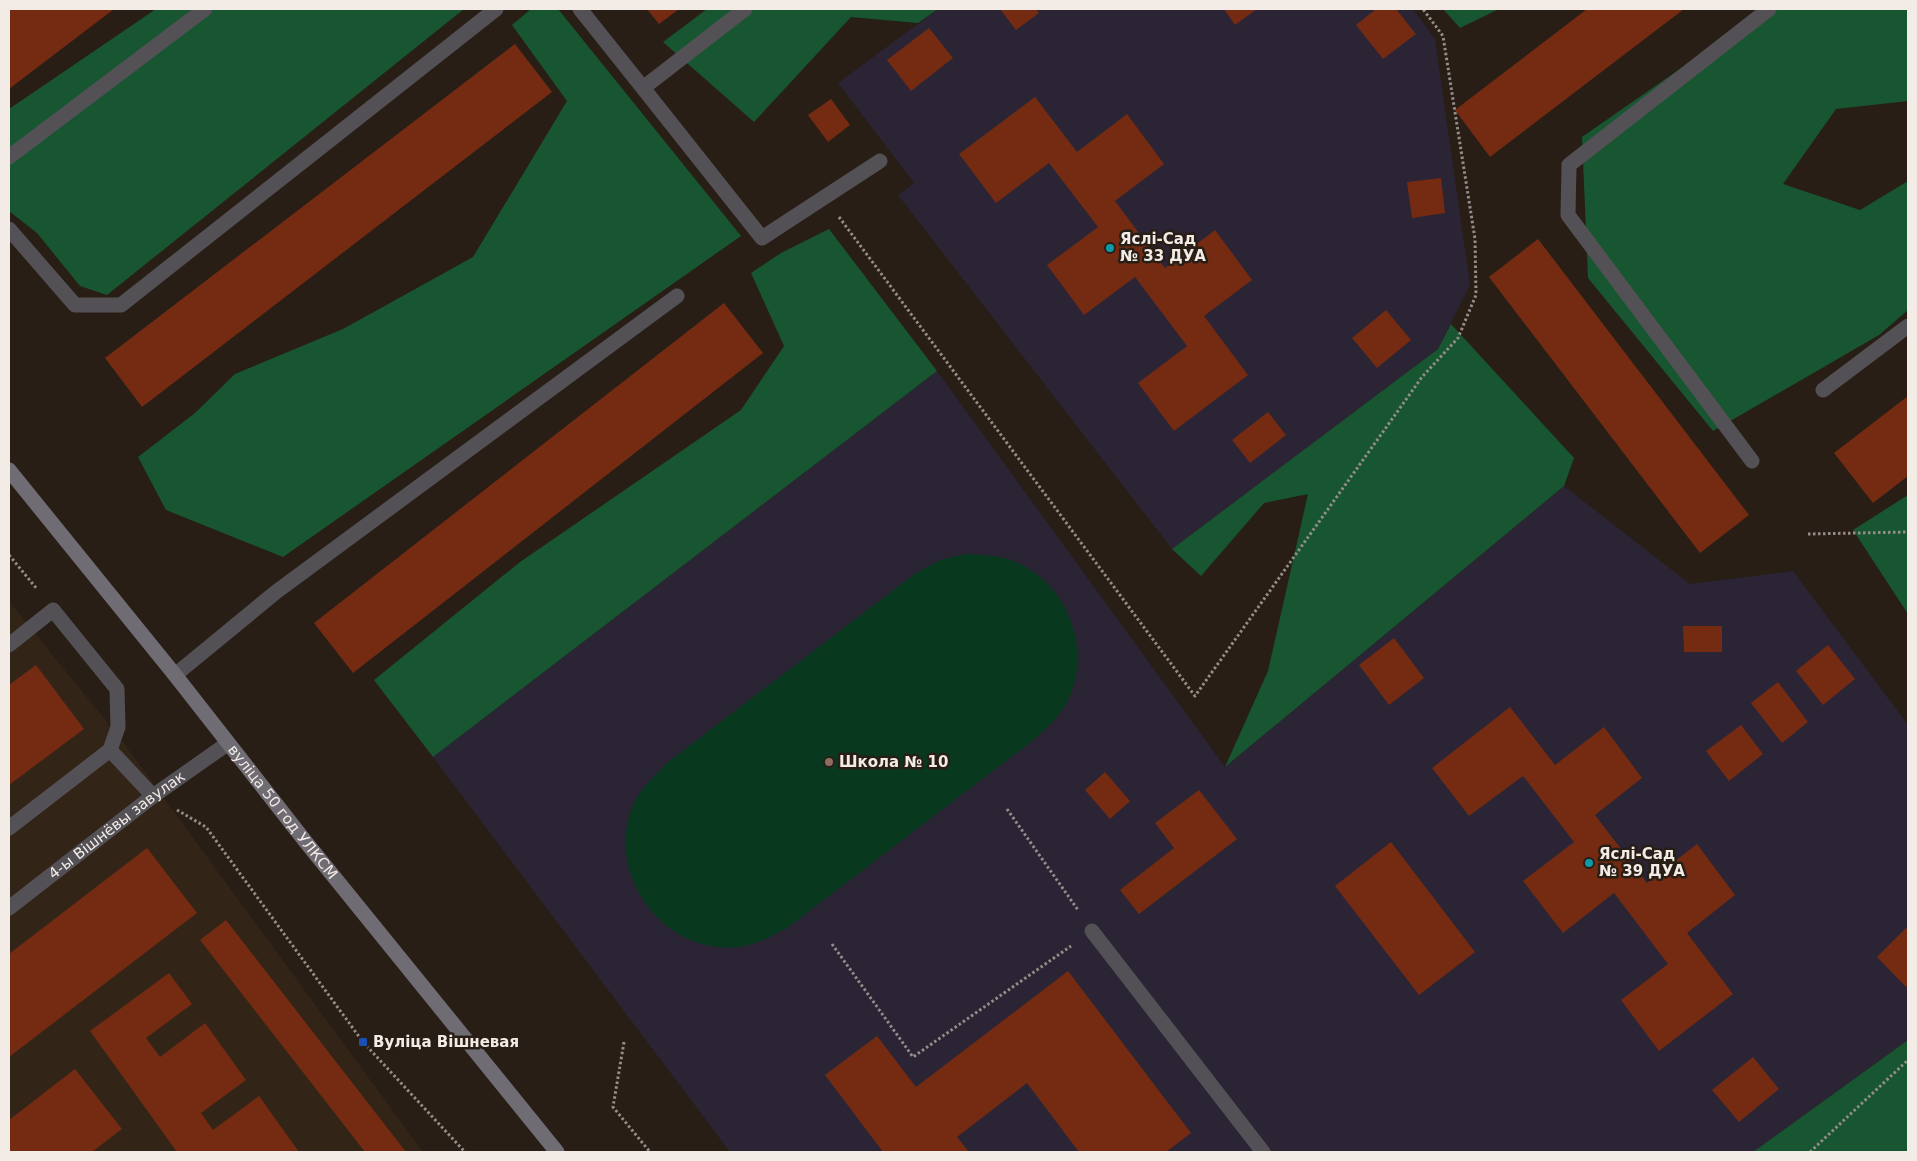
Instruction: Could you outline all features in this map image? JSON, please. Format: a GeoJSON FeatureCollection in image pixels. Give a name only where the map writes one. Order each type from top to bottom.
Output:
{"type":"FeatureCollection","features":[{"type":"Feature","properties":{"kind":"main road","name":"вуліца 50 год УЛКСМ"},"geometry":{"type":"LineString","coordinates":[[9,470],[175,675],[227,744],[557,1152]]}},
{"type":"Feature","properties":{"kind":"street"},"geometry":{"type":"LineString","coordinates":[[9,157],[205,9]]}},
{"type":"Feature","properties":{"kind":"street"},"geometry":{"type":"LineString","coordinates":[[9,229],[75,305],[121,305],[496,9]]}},
{"type":"Feature","properties":{"kind":"street"},"geometry":{"type":"LineString","coordinates":[[580,9],[762,238],[880,161]]}},
{"type":"Feature","properties":{"kind":"street"},"geometry":{"type":"LineString","coordinates":[[643,88],[745,9]]}},
{"type":"Feature","properties":{"kind":"street"},"geometry":{"type":"LineString","coordinates":[[1752,461],[1568,215],[1569,165],[1769,9]]}},
{"type":"Feature","properties":{"kind":"street"},"geometry":{"type":"LineString","coordinates":[[175,675],[276,592],[677,296]]}},
{"type":"Feature","properties":{"kind":"street"},"geometry":{"type":"LineString","coordinates":[[1823,390],[1908,326]]}},
{"type":"Feature","properties":{"kind":"street"},"geometry":{"type":"LineString","coordinates":[[9,646],[53,610],[117,689],[118,728],[110,750],[9,828]]}},
{"type":"Feature","properties":{"kind":"street","name":"4-ы Вішнёвы завулак"},"geometry":{"type":"LineString","coordinates":[[9,908],[153,796],[227,744]]}},
{"type":"Feature","properties":{"kind":"street"},"geometry":{"type":"LineString","coordinates":[[110,750],[153,796]]}},
{"type":"Feature","properties":{"kind":"street"},"geometry":{"type":"LineString","coordinates":[[1092,931],[1263,1152]]}},
{"type":"Feature","properties":{"kind":"path"},"geometry":{"type":"LineString","coordinates":[[819,201],[840,218],[1196,696],[1422,377],[1458,338],[1476,295],[1475,239],[1443,36],[1424,9]]}},
{"type":"Feature","properties":{"kind":"path"},"geometry":{"type":"LineString","coordinates":[[1808,534],[1908,532]]}},
{"type":"Feature","properties":{"kind":"path"},"geometry":{"type":"LineString","coordinates":[[9,555],[53,610]]}},
{"type":"Feature","properties":{"kind":"path"},"geometry":{"type":"LineString","coordinates":[[153,796],[206,826],[363,1042],[465,1152]]}},
{"type":"Feature","properties":{"kind":"path"},"geometry":{"type":"LineString","coordinates":[[832,944],[913,1057],[1092,931],[1007,809]]}},
{"type":"Feature","properties":{"kind":"path"},"geometry":{"type":"LineString","coordinates":[[624,1042],[613,1107],[650,1152]]}},
{"type":"Feature","properties":{"kind":"path"},"geometry":{"type":"LineString","coordinates":[[1810,1152],[1908,1060]]}},
{"type":"Feature","properties":{"kind":"shaded area"},"geometry":{"type":"Polygon","coordinates":[[[938,9],[1413,9],[1435,39],[1470,285],[1438,349],[1172,549],[898,195],[914,183],[838,83],[938,9]]]}},
{"type":"Feature","properties":{"kind":"shaded area"},"geometry":{"type":"Polygon","coordinates":[[[937,371],[1225,767],[1564,486],[1690,584],[1793,571],[1908,725],[1908,1040],[1753,1152],[730,1152],[433,757],[937,371]]]}},
{"type":"Feature","properties":{"kind":"shaded area"},"geometry":{"type":"Polygon","coordinates":[[[9,601],[123,742],[423,1152],[9,1152],[9,601]]]}},
{"type":"Feature","properties":{"kind":"green space"},"geometry":{"type":"Polygon","coordinates":[[[156,9],[464,9],[107,295],[80,286],[37,233],[9,211],[9,109],[156,9]]]}},
{"type":"Feature","properties":{"kind":"green space"},"geometry":{"type":"Polygon","coordinates":[[[531,9],[558,9],[741,236],[283,557],[166,510],[138,457],[195,413],[235,374],[343,329],[473,257],[567,101],[512,25],[531,9]]]}},
{"type":"Feature","properties":{"kind":"green space"},"geometry":{"type":"Polygon","coordinates":[[[707,9],[938,9],[918,23],[851,17],[754,122],[663,42],[707,9]]]}},
{"type":"Feature","properties":{"kind":"green space"},"geometry":{"type":"Polygon","coordinates":[[[1443,9],[1499,9],[1460,28],[1443,9]]]}},
{"type":"Feature","properties":{"kind":"green space"},"geometry":{"type":"Polygon","coordinates":[[[1766,9],[1908,9],[1908,101],[1836,109],[1783,184],[1860,210],[1908,181],[1908,310],[1879,335],[1713,431],[1588,278],[1582,137],[1766,9]]]}},
{"type":"Feature","properties":{"kind":"green space"},"geometry":{"type":"Polygon","coordinates":[[[829,229],[937,371],[433,757],[374,680],[520,562],[741,410],[784,346],[751,273],[781,253],[829,229]]]}},
{"type":"Feature","properties":{"kind":"green space"},"geometry":{"type":"Polygon","coordinates":[[[1451,324],[1574,458],[1564,486],[1225,767],[1268,671],[1308,494],[1264,503],[1201,576],[1172,549],[1438,349],[1451,324]]]}},
{"type":"Feature","properties":{"kind":"green space"},"geometry":{"type":"Polygon","coordinates":[[[1908,495],[1908,614],[1853,530],[1908,495]]]}},
{"type":"Feature","properties":{"kind":"green space"},"geometry":{"type":"Polygon","coordinates":[[[966,554],[999,557],[1018,563],[1035,573],[1050,586],[1062,602],[1076,639],[1078,659],[1075,679],[1069,698],[1059,715],[1036,738],[787,928],[764,940],[745,946],[710,946],[685,938],[664,923],[646,904],[633,881],[626,856],[626,829],[634,803],[645,786],[668,762],[916,573],[940,560],[966,554]]]}},
{"type":"Feature","properties":{"kind":"green space"},"geometry":{"type":"Polygon","coordinates":[[[1908,1040],[1908,1152],[1753,1152],[1908,1040]]]}},
{"type":"Feature","properties":{"kind":"building"},"geometry":{"type":"Polygon","coordinates":[[[12,9],[114,9],[9,89],[9,11],[12,9]]]}},
{"type":"Feature","properties":{"kind":"building"},"geometry":{"type":"Polygon","coordinates":[[[647,9],[679,9],[659,24],[647,9]]]}},
{"type":"Feature","properties":{"kind":"building"},"geometry":{"type":"Polygon","coordinates":[[[1000,9],[1036,9],[1039,13],[1016,30],[1000,9]]]}},
{"type":"Feature","properties":{"kind":"building"},"geometry":{"type":"Polygon","coordinates":[[[1224,9],[1257,9],[1235,25],[1224,9]]]}},
{"type":"Feature","properties":{"kind":"building"},"geometry":{"type":"Polygon","coordinates":[[[1376,9],[1396,9],[1416,34],[1383,59],[1356,25],[1376,9]]]}},
{"type":"Feature","properties":{"kind":"building"},"geometry":{"type":"Polygon","coordinates":[[[1587,9],[1684,9],[1490,157],[1455,110],[1587,9]]]}},
{"type":"Feature","properties":{"kind":"building"},"geometry":{"type":"Polygon","coordinates":[[[929,28],[953,58],[911,91],[887,60],[929,28]]]}},
{"type":"Feature","properties":{"kind":"building"},"geometry":{"type":"Polygon","coordinates":[[[515,44],[552,92],[142,407],[105,358],[515,44]]]}},
{"type":"Feature","properties":{"kind":"building","name":"Яслі-Сад № 33 ДУА"},"geometry":{"type":"Polygon","coordinates":[[[1035,97],[1077,152],[1127,114],[1164,164],[1115,201],[1165,268],[1215,230],[1252,280],[1204,316],[1248,375],[1174,431],[1138,383],[1187,346],[1135,277],[1084,315],[1047,265],[1098,227],[1049,163],[996,203],[959,154],[1035,97]]]}},
{"type":"Feature","properties":{"kind":"building"},"geometry":{"type":"Polygon","coordinates":[[[831,99],[850,125],[828,142],[808,115],[831,99]]]}},
{"type":"Feature","properties":{"kind":"building"},"geometry":{"type":"Polygon","coordinates":[[[1441,178],[1445,213],[1412,218],[1407,182],[1441,178]]]}},
{"type":"Feature","properties":{"kind":"building"},"geometry":{"type":"Polygon","coordinates":[[[1538,239],[1749,515],[1700,553],[1489,277],[1538,239]]]}},
{"type":"Feature","properties":{"kind":"building"},"geometry":{"type":"Polygon","coordinates":[[[724,303],[763,353],[353,673],[314,623],[724,303]]]}},
{"type":"Feature","properties":{"kind":"building"},"geometry":{"type":"Polygon","coordinates":[[[1386,310],[1411,340],[1377,368],[1352,338],[1386,310]]]}},
{"type":"Feature","properties":{"kind":"building"},"geometry":{"type":"Polygon","coordinates":[[[1908,396],[1908,476],[1873,503],[1834,453],[1908,396]]]}},
{"type":"Feature","properties":{"kind":"building"},"geometry":{"type":"Polygon","coordinates":[[[1268,412],[1286,435],[1250,463],[1232,440],[1268,412]]]}},
{"type":"Feature","properties":{"kind":"building"},"geometry":{"type":"Polygon","coordinates":[[[1683,626],[1722,626],[1722,652],[1684,652],[1683,626]]]}},
{"type":"Feature","properties":{"kind":"building"},"geometry":{"type":"Polygon","coordinates":[[[1394,638],[1424,678],[1389,705],[1359,665],[1394,638]]]}},
{"type":"Feature","properties":{"kind":"building"},"geometry":{"type":"Polygon","coordinates":[[[1828,645],[1855,679],[1823,705],[1796,671],[1828,645]]]}},
{"type":"Feature","properties":{"kind":"building"},"geometry":{"type":"Polygon","coordinates":[[[36,665],[84,729],[9,785],[9,685],[36,665]]]}},
{"type":"Feature","properties":{"kind":"building"},"geometry":{"type":"Polygon","coordinates":[[[1778,682],[1808,722],[1782,743],[1751,703],[1778,682]]]}},
{"type":"Feature","properties":{"kind":"building","name":"Яслі-Сад № 39 ДУА"},"geometry":{"type":"Polygon","coordinates":[[[1510,707],[1555,765],[1604,727],[1642,778],[1595,815],[1647,883],[1697,844],[1735,895],[1687,933],[1733,994],[1659,1051],[1621,1000],[1668,964],[1614,893],[1563,933],[1523,881],[1574,842],[1523,776],[1469,816],[1432,768],[1510,707]]]}},
{"type":"Feature","properties":{"kind":"building"},"geometry":{"type":"Polygon","coordinates":[[[1741,725],[1763,754],[1729,781],[1706,751],[1741,725]]]}},
{"type":"Feature","properties":{"kind":"building"},"geometry":{"type":"Polygon","coordinates":[[[1105,772],[1130,801],[1110,819],[1085,790],[1105,772]]]}},
{"type":"Feature","properties":{"kind":"building"},"geometry":{"type":"Polygon","coordinates":[[[1199,790],[1237,839],[1139,914],[1120,890],[1174,848],[1155,823],[1199,790]]]}},
{"type":"Feature","properties":{"kind":"building"},"geometry":{"type":"Polygon","coordinates":[[[1391,842],[1475,952],[1419,995],[1335,886],[1391,842]]]}},
{"type":"Feature","properties":{"kind":"building"},"geometry":{"type":"Polygon","coordinates":[[[147,848],[197,913],[9,1057],[9,954],[147,848]]]}},
{"type":"Feature","properties":{"kind":"building"},"geometry":{"type":"Polygon","coordinates":[[[226,920],[406,1152],[365,1152],[200,940],[226,920]]]}},
{"type":"Feature","properties":{"kind":"building"},"geometry":{"type":"Polygon","coordinates":[[[1906,928],[1908,930],[1908,985],[1906,987],[1877,957],[1906,928]]]}},
{"type":"Feature","properties":{"kind":"building"},"geometry":{"type":"Polygon","coordinates":[[[1068,971],[1191,1133],[1166,1152],[1079,1152],[1027,1083],[957,1137],[969,1152],[883,1152],[825,1075],[877,1036],[916,1087],[1068,971]]]}},
{"type":"Feature","properties":{"kind":"building"},"geometry":{"type":"Polygon","coordinates":[[[169,973],[192,1004],[146,1038],[160,1057],[205,1023],[246,1080],[201,1113],[213,1130],[259,1096],[299,1152],[177,1152],[90,1031],[169,973]]]}},
{"type":"Feature","properties":{"kind":"building"},"geometry":{"type":"Polygon","coordinates":[[[1753,1057],[1779,1089],[1739,1122],[1712,1090],[1753,1057]]]}},
{"type":"Feature","properties":{"kind":"building"},"geometry":{"type":"Polygon","coordinates":[[[75,1069],[122,1129],[92,1152],[9,1152],[9,1120],[75,1069]]]}},
{"type":"Feature","properties":{"kind":"place","name":"Яслі-Сад № 33 ДУА"},"geometry":{"type":"Point","coordinates":[1110,248]}},
{"type":"Feature","properties":{"kind":"place","name":"Школа № 10"},"geometry":{"type":"Point","coordinates":[829,762]}},
{"type":"Feature","properties":{"kind":"place","name":"Яслі-Сад № 39 ДУА"},"geometry":{"type":"Point","coordinates":[1589,863]}},
{"type":"Feature","properties":{"kind":"place","name":"Вуліца Вішневая"},"geometry":{"type":"Point","coordinates":[363,1042]}}]}
